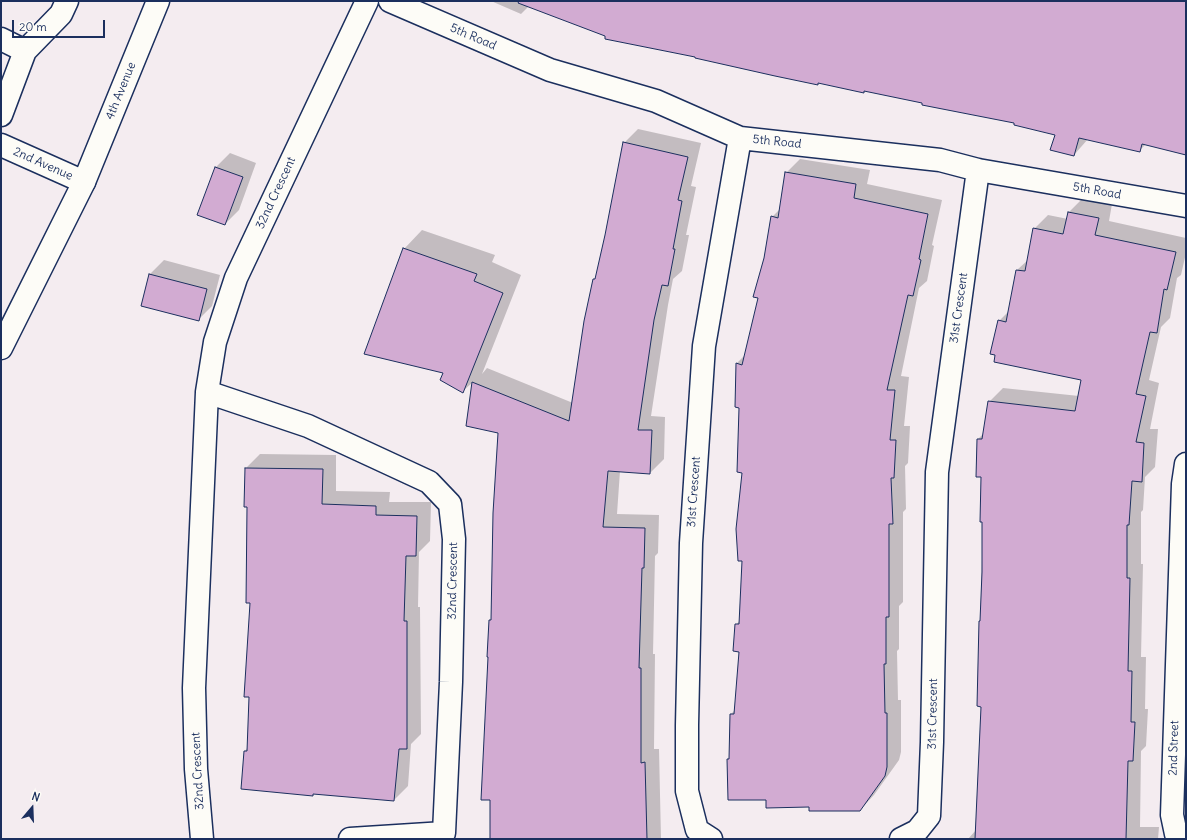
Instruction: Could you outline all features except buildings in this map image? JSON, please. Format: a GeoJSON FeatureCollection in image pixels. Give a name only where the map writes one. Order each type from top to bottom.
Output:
{"type":"FeatureCollection","features":[{"type":"Feature","properties":{"kind":"street"},"geometry":{"type":"LineString","coordinates":[[1,115],[25,50],[61,14],[66,1]]}},
{"type":"Feature","properties":{"kind":"street","name":"4th Avenue"},"geometry":{"type":"LineString","coordinates":[[1,348],[84,182],[158,1]]}},
{"type":"Feature","properties":{"kind":"street","name":"32nd Crescent"},"geometry":{"type":"LineString","coordinates":[[202,839],[196,769],[194,688],[207,392],[215,342],[236,278],[367,1]]}},
{"type":"Feature","properties":{"kind":"street","name":"5th Road"},"geometry":{"type":"LineString","coordinates":[[390,1],[550,70],[656,101],[740,138],[940,160],[978,170],[1186,206]]}},
{"type":"Feature","properties":{"kind":"street"},"geometry":{"type":"LineString","coordinates":[[1,39],[25,50]]}},
{"type":"Feature","properties":{"kind":"street","name":"31st Crescent"},"geometry":{"type":"LineString","coordinates":[[711,839],[697,830],[687,792],[691,543],[704,346],[740,138]]}},
{"type":"Feature","properties":{"kind":"street","name":"2nd Avenue"},"geometry":{"type":"LineString","coordinates":[[1,145],[84,182]]}},
{"type":"Feature","properties":{"kind":"street","name":"31st Crescent"},"geometry":{"type":"LineString","coordinates":[[901,839],[917,831],[929,816],[932,742],[937,472],[978,170]]}},
{"type":"Feature","properties":{"kind":"street","name":"32nd Crescent"},"geometry":{"type":"LineString","coordinates":[[207,392],[308,426],[415,475],[429,482],[450,504],[454,540],[451,682],[444,833],[350,839]]}},
{"type":"Feature","properties":{"kind":"street","name":"2nd Street"},"geometry":{"type":"LineString","coordinates":[[1180,839],[1176,834],[1172,815],[1183,484],[1186,464]]}}]}
